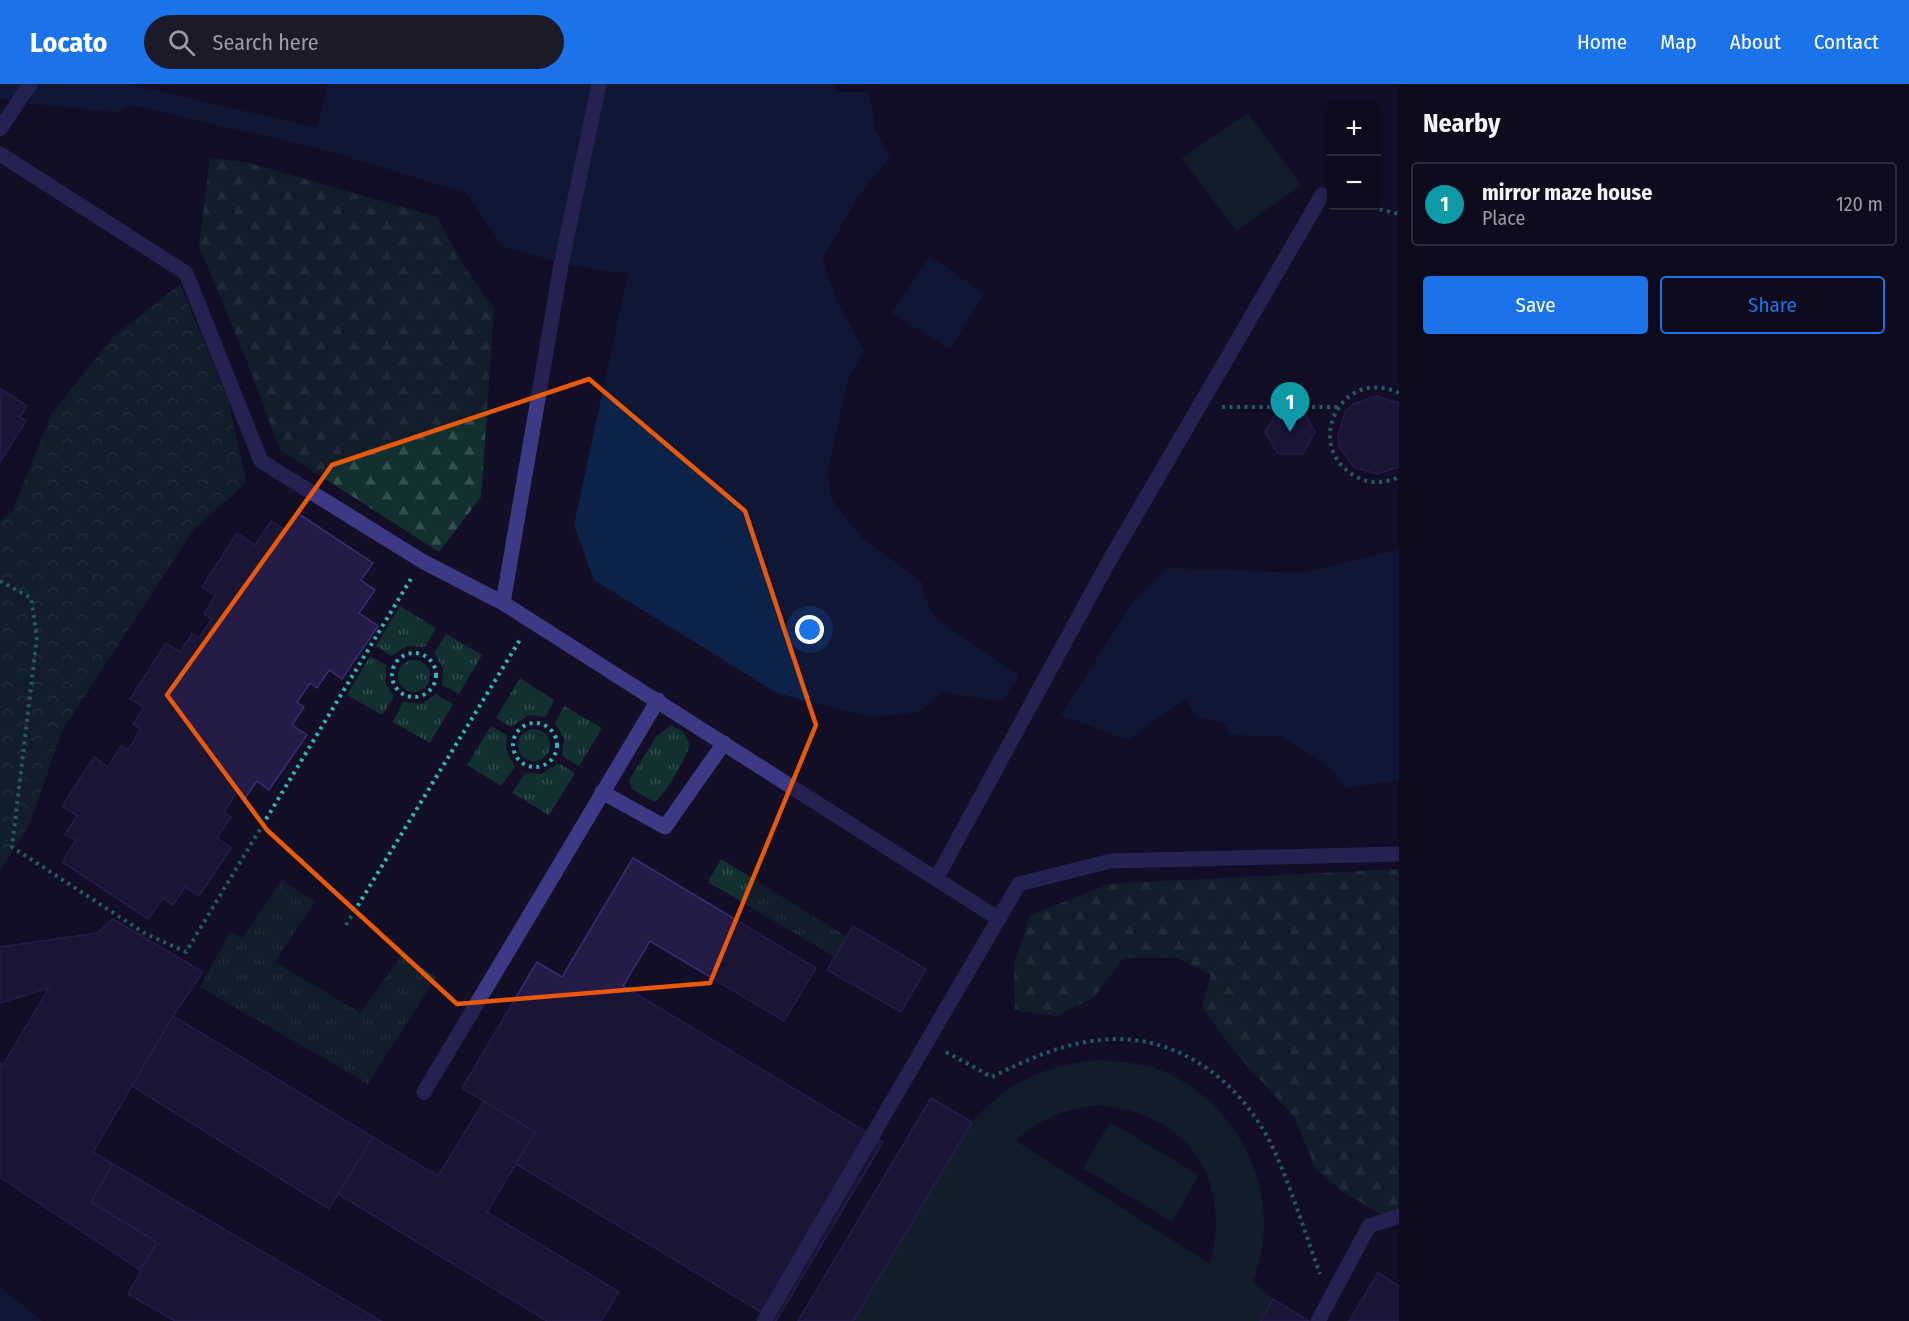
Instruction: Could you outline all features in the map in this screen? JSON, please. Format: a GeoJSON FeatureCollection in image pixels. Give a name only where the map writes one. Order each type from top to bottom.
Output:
{"type":"FeatureCollection","features":[{"type":"Feature","properties":{"kind":"lane"},"geometry":{"type":"LineString","coordinates":[[0,129],[30,84]]}},
{"type":"Feature","properties":{"kind":"lane"},"geometry":{"type":"LineString","coordinates":[[503,603],[561,265],[599,84]]}},
{"type":"Feature","properties":{"kind":"lane"},"geometry":{"type":"LineString","coordinates":[[0,154],[186,273],[261,461],[422,561],[503,603],[999,919]]}},
{"type":"Feature","properties":{"kind":"lane"},"geometry":{"type":"LineString","coordinates":[[936,879],[1108,563],[1322,195]]}},
{"type":"Feature","properties":{"kind":"lane"},"geometry":{"type":"LineString","coordinates":[[424,1092],[657,700]]}},
{"type":"Feature","properties":{"kind":"lane"},"geometry":{"type":"LineString","coordinates":[[602,792],[665,827],[724,743]]}},
{"type":"Feature","properties":{"kind":"lane"},"geometry":{"type":"LineString","coordinates":[[764,1321],[1019,884],[1111,861],[1399,854]]}},
{"type":"Feature","properties":{"kind":"lane"},"geometry":{"type":"LineString","coordinates":[[1318,1321],[1369,1227],[1399,1216]]}},
{"type":"Feature","properties":{"kind":"path"},"geometry":{"type":"LineString","coordinates":[[1381,210],[1399,214]]}},
{"type":"Feature","properties":{"kind":"path"},"geometry":{"type":"LineString","coordinates":[[1399,393],[1376,387],[1362,389],[1348,396],[1338,407],[1329,435],[1332,450],[1339,463],[1349,474],[1363,480],[1378,482],[1399,477]]}},
{"type":"Feature","properties":{"kind":"path"},"geometry":{"type":"LineString","coordinates":[[1199,407],[1338,407]]}},
{"type":"Feature","properties":{"kind":"path"},"geometry":{"type":"LineString","coordinates":[[0,580],[31,598],[37,637],[12,847],[146,934],[186,952],[422,561]]}},
{"type":"Feature","properties":{"kind":"path"},"geometry":{"type":"LineString","coordinates":[[346,925],[512,656],[523,633]]}},
{"type":"Feature","properties":{"kind":"path"},"geometry":{"type":"LineString","coordinates":[[413,653],[422,654],[434,665],[436,680],[428,692],[419,697],[408,696],[396,688],[393,668],[403,656],[413,653]]}},
{"type":"Feature","properties":{"kind":"path"},"geometry":{"type":"LineString","coordinates":[[540,724],[549,729],[555,737],[556,752],[546,764],[532,767],[522,764],[515,756],[513,741],[517,732],[525,725],[540,724]]}},
{"type":"Feature","properties":{"kind":"path"},"geometry":{"type":"LineString","coordinates":[[927,1042],[992,1077],[1026,1060],[1070,1045],[1112,1039],[1154,1041],[1181,1051],[1221,1078],[1250,1110],[1268,1139],[1296,1206],[1329,1300]]}},
{"type":"Feature","properties":{"kind":"highlighted area"},"geometry":{"type":"Polygon","coordinates":[[[589,379],[745,511],[816,725],[710,983],[457,1004],[267,830],[167,695],[332,465],[589,379]]]}},
{"type":"Feature","properties":{"kind":"green space"},"geometry":{"type":"Polygon","coordinates":[[[1248,113],[1301,185],[1236,231],[1182,158],[1248,113]]]}},
{"type":"Feature","properties":{"kind":"green space"},"geometry":{"type":"Polygon","coordinates":[[[210,158],[246,162],[437,217],[464,266],[494,308],[481,497],[439,552],[280,450],[248,364],[199,246],[210,158]]]}},
{"type":"Feature","properties":{"kind":"green space"},"geometry":{"type":"Polygon","coordinates":[[[180,284],[228,400],[246,483],[194,529],[62,731],[30,824],[0,871],[0,521],[12,511],[52,413],[113,337],[180,284]]]}},
{"type":"Feature","properties":{"kind":"green space"},"geometry":{"type":"Polygon","coordinates":[[[400,606],[436,628],[425,647],[407,646],[391,656],[376,646],[400,606]]]}},
{"type":"Feature","properties":{"kind":"green space"},"geometry":{"type":"Polygon","coordinates":[[[446,634],[482,655],[459,694],[442,685],[443,668],[434,653],[446,634]]]}},
{"type":"Feature","properties":{"kind":"green space"},"geometry":{"type":"Polygon","coordinates":[[[370,656],[386,665],[385,682],[394,697],[382,715],[347,695],[370,656]]]}},
{"type":"Feature","properties":{"kind":"green space"},"geometry":{"type":"Polygon","coordinates":[[[414,660],[425,665],[430,676],[425,687],[414,692],[403,687],[398,676],[403,665],[414,660]]]}},
{"type":"Feature","properties":{"kind":"green space"},"geometry":{"type":"Polygon","coordinates":[[[520,678],[554,700],[546,717],[529,715],[511,727],[496,718],[520,678]]]}},
{"type":"Feature","properties":{"kind":"green space"},"geometry":{"type":"Polygon","coordinates":[[[436,694],[453,704],[430,743],[393,722],[403,702],[421,704],[436,694]]]}},
{"type":"Feature","properties":{"kind":"green space"},"geometry":{"type":"Polygon","coordinates":[[[564,706],[602,728],[579,766],[562,756],[564,739],[555,723],[564,706]]]}},
{"type":"Feature","properties":{"kind":"green space"},"geometry":{"type":"Polygon","coordinates":[[[671,725],[683,732],[690,744],[675,776],[654,802],[632,789],[629,780],[656,737],[671,725]]]}},
{"type":"Feature","properties":{"kind":"green space"},"geometry":{"type":"Polygon","coordinates":[[[491,726],[507,735],[506,750],[515,767],[501,786],[467,765],[491,726]]]}},
{"type":"Feature","properties":{"kind":"green space"},"geometry":{"type":"Polygon","coordinates":[[[534,729],[545,734],[550,745],[545,756],[534,761],[523,756],[518,745],[523,734],[534,729]]]}},
{"type":"Feature","properties":{"kind":"green space"},"geometry":{"type":"Polygon","coordinates":[[[558,763],[575,773],[549,815],[512,793],[525,773],[541,774],[558,763]]]}},
{"type":"Feature","properties":{"kind":"green space"},"geometry":{"type":"Polygon","coordinates":[[[721,859],[847,937],[835,957],[708,882],[721,859]]]}},
{"type":"Feature","properties":{"kind":"green space"},"geometry":{"type":"Polygon","coordinates":[[[1399,869],[1399,1219],[1395,1222],[1343,1192],[1315,1168],[1295,1118],[1235,1052],[1202,1008],[1211,975],[1177,958],[1123,958],[1094,997],[1057,1016],[1015,1010],[1014,965],[1030,915],[1109,884],[1399,869]]]}},
{"type":"Feature","properties":{"kind":"green space"},"geometry":{"type":"Polygon","coordinates":[[[282,880],[315,902],[275,962],[361,1013],[402,954],[436,977],[368,1084],[200,987],[230,932],[242,938],[282,880]]]}},
{"type":"Feature","properties":{"kind":"green space"},"geometry":{"type":"Polygon","coordinates":[[[1097,1060],[1113,1061],[1160,1070],[1201,1094],[1234,1130],[1246,1150],[1261,1195],[1264,1235],[1253,1282],[1273,1299],[1260,1321],[853,1321],[972,1122],[1013,1086],[1044,1072],[1097,1060]],[[1098,1105],[1075,1109],[1034,1126],[1016,1141],[1210,1264],[1216,1233],[1215,1204],[1208,1178],[1196,1155],[1178,1136],[1156,1121],[1129,1110],[1098,1105]]]}},
{"type":"Feature","properties":{"kind":"green space"},"geometry":{"type":"Polygon","coordinates":[[[1110,1122],[1199,1175],[1172,1222],[1083,1168],[1110,1122]]]}},
{"type":"Feature","properties":{"kind":"water"},"geometry":{"type":"Polygon","coordinates":[[[0,84],[128,84],[317,128],[328,84],[834,84],[836,92],[869,92],[875,130],[890,157],[858,196],[822,260],[838,303],[864,351],[848,379],[827,474],[832,500],[861,537],[922,582],[924,596],[934,617],[1019,676],[1002,702],[944,692],[918,712],[869,717],[777,693],[594,580],[574,525],[628,274],[570,265],[503,247],[466,193],[325,150],[132,105],[116,112],[25,103],[0,98],[0,84]]]}},
{"type":"Feature","properties":{"kind":"water"},"geometry":{"type":"Polygon","coordinates":[[[930,256],[984,294],[950,349],[892,313],[930,256]]]}},
{"type":"Feature","properties":{"kind":"water"},"geometry":{"type":"Polygon","coordinates":[[[1399,550],[1399,780],[1344,788],[1330,767],[1280,736],[1230,735],[1224,723],[1195,716],[1186,699],[1127,740],[1061,715],[1132,603],[1167,568],[1301,573],[1399,550]]]}},
{"type":"Feature","properties":{"kind":"water"},"geometry":{"type":"Polygon","coordinates":[[[0,1287],[42,1321],[0,1321],[0,1287]]]}},
{"type":"Feature","properties":{"kind":"building"},"geometry":{"type":"Polygon","coordinates":[[[1,389],[27,406],[20,417],[26,421],[0,462],[1,389]]]}},
{"type":"Feature","properties":{"kind":"building"},"geometry":{"type":"Polygon","coordinates":[[[1376,396],[1399,403],[1399,467],[1377,474],[1354,467],[1340,448],[1338,436],[1345,412],[1354,404],[1376,396]]]}},
{"type":"Feature","properties":{"kind":"building"},"geometry":{"type":"Polygon","coordinates":[[[1278,410],[1303,410],[1315,432],[1303,454],[1278,454],[1265,432],[1278,410]]]}},
{"type":"Feature","properties":{"kind":"building"},"geometry":{"type":"Polygon","coordinates":[[[296,512],[373,563],[361,580],[375,590],[359,613],[378,626],[342,679],[329,670],[317,688],[310,683],[297,702],[304,707],[292,725],[307,735],[269,790],[257,781],[245,798],[237,792],[224,812],[231,817],[217,838],[231,848],[199,896],[185,887],[173,905],[163,898],[148,919],[62,862],[76,840],[65,834],[77,816],[62,806],[94,757],[108,767],[121,746],[128,750],[141,729],[133,724],[144,707],[130,699],[166,643],[180,652],[192,634],[199,638],[212,619],[204,614],[215,596],[202,587],[237,533],[255,545],[271,521],[285,530],[296,512]]]}},
{"type":"Feature","properties":{"kind":"building"},"geometry":{"type":"Polygon","coordinates":[[[633,858],[816,968],[784,1021],[650,941],[623,986],[883,1142],[776,1321],[516,1164],[535,1132],[462,1088],[537,962],[562,977],[633,858]]]}},
{"type":"Feature","properties":{"kind":"building"},"geometry":{"type":"Polygon","coordinates":[[[113,919],[203,972],[173,1016],[93,1152],[113,1164],[91,1202],[157,1242],[140,1270],[0,1177],[0,1063],[3,1065],[49,988],[0,1003],[0,947],[97,933],[113,919]]]}},
{"type":"Feature","properties":{"kind":"building"},"geometry":{"type":"Polygon","coordinates":[[[853,926],[926,969],[901,1012],[827,970],[853,926]]]}},
{"type":"Feature","properties":{"kind":"building"},"geometry":{"type":"Polygon","coordinates":[[[173,1016],[373,1137],[329,1209],[132,1086],[173,1016]]]}},
{"type":"Feature","properties":{"kind":"building"},"geometry":{"type":"Polygon","coordinates":[[[931,1098],[972,1122],[853,1321],[798,1321],[931,1098]]]}},
{"type":"Feature","properties":{"kind":"building"},"geometry":{"type":"Polygon","coordinates":[[[484,1101],[535,1132],[487,1212],[619,1292],[601,1321],[547,1321],[338,1194],[373,1137],[438,1176],[484,1101]]]}},
{"type":"Feature","properties":{"kind":"building"},"geometry":{"type":"Polygon","coordinates":[[[113,1164],[381,1321],[175,1321],[128,1294],[157,1242],[91,1202],[113,1164]]]}},
{"type":"Feature","properties":{"kind":"building"},"geometry":{"type":"Polygon","coordinates":[[[1378,1273],[1399,1286],[1399,1321],[1349,1321],[1378,1273]]]}},
{"type":"Feature","properties":{"kind":"building"},"geometry":{"type":"Polygon","coordinates":[[[1273,1299],[1309,1321],[1260,1321],[1273,1299]]]}},
{"type":"Feature","properties":{"kind":"place","name":"mirror maze house"},"geometry":{"type":"Point","coordinates":[1290,432]}}]}
